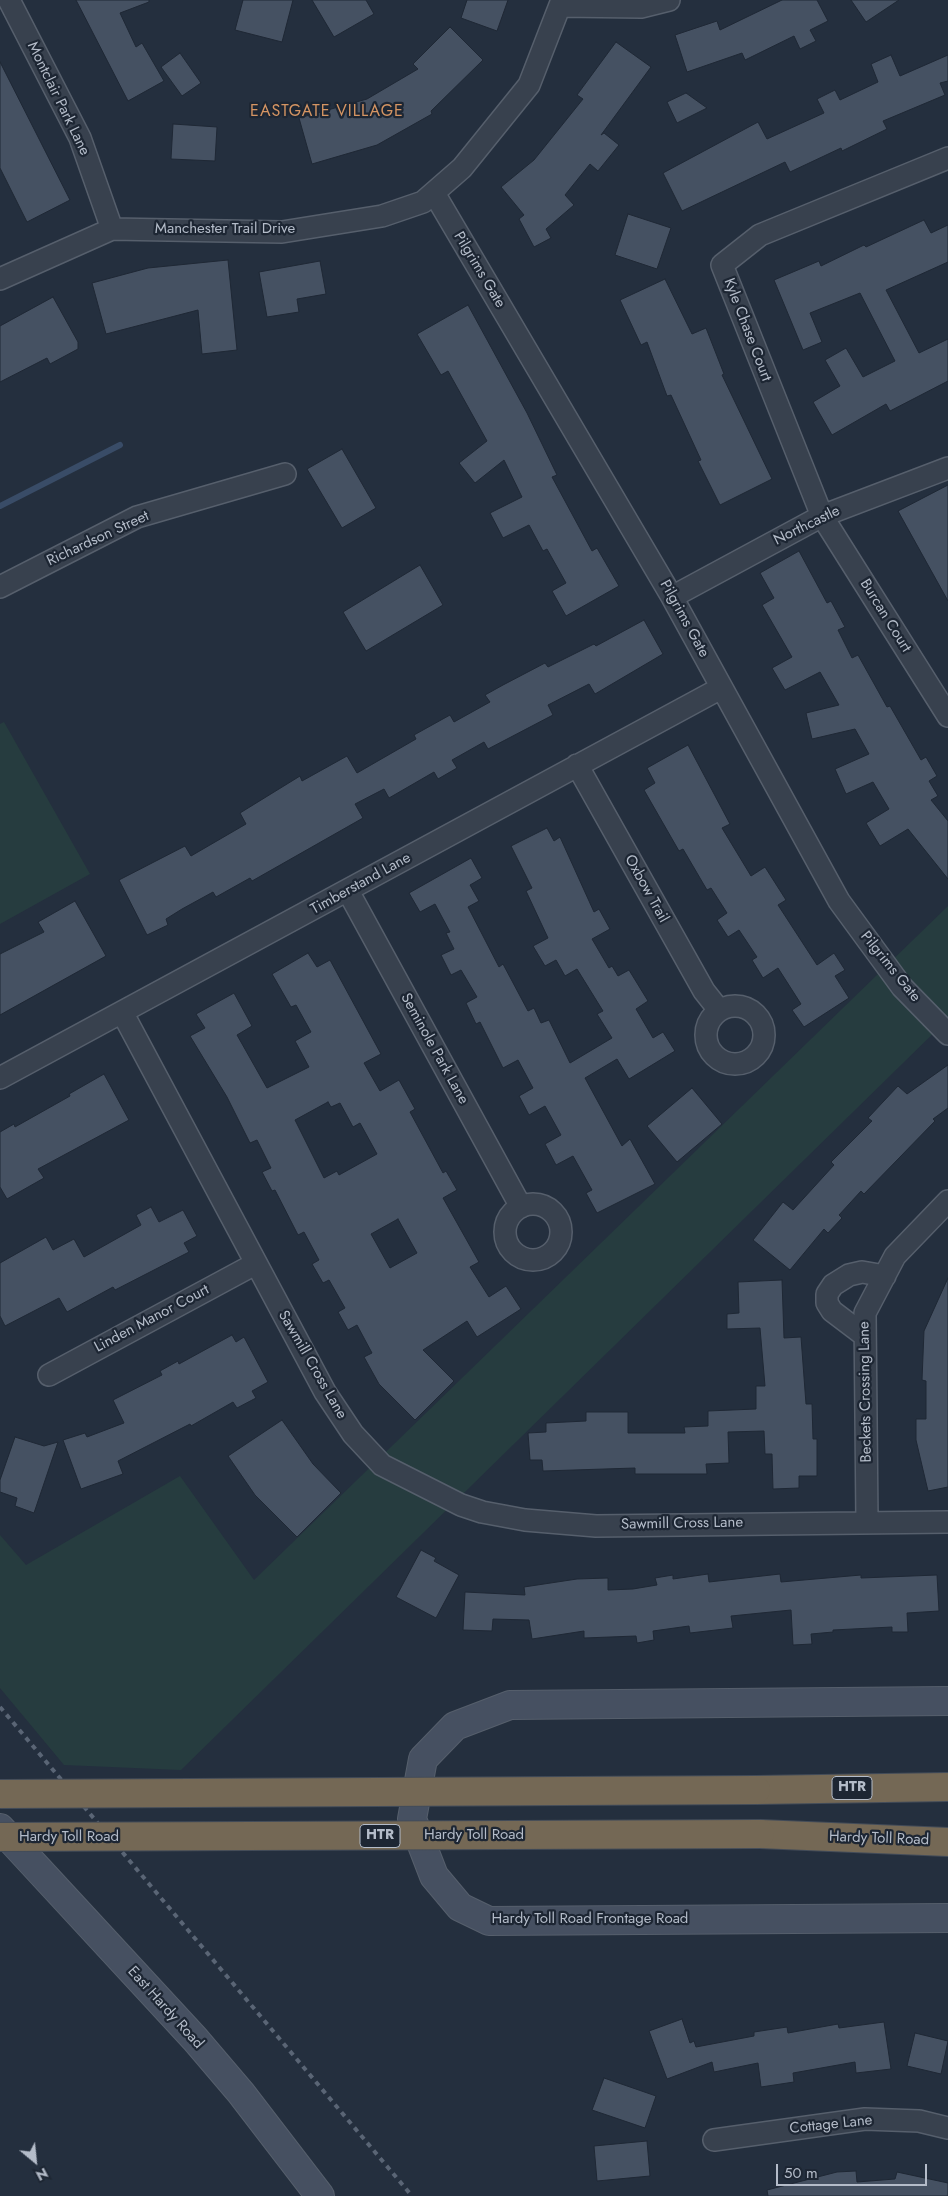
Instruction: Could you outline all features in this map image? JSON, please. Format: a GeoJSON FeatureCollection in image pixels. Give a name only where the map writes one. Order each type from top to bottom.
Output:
{"type":"FeatureCollection","features":[{"type":"Feature","properties":{"kind":"highway","name":"HTR"},"geometry":{"type":"LineString","coordinates":[[0,1794],[756,1790],[948,1787]]}},
{"type":"Feature","properties":{"kind":"highway","name":"Hardy Toll Road"},"geometry":{"type":"LineString","coordinates":[[0,1837],[760,1834],[948,1842]]}},
{"type":"Feature","properties":{"kind":"street","name":"Montclair Park Lane"},"geometry":{"type":"LineString","coordinates":[[9,0],[80,138],[112,229]]}},
{"type":"Feature","properties":{"kind":"street"},"geometry":{"type":"LineString","coordinates":[[561,3],[641,7],[669,0]]}},
{"type":"Feature","properties":{"kind":"street","name":"Manchester Trail Drive"},"geometry":{"type":"LineString","coordinates":[[0,279],[112,229],[282,232],[382,216],[423,202],[462,168],[529,85],[561,3]]}},
{"type":"Feature","properties":{"kind":"street","name":"Kyle Chase Court"},"geometry":{"type":"LineString","coordinates":[[822,516],[722,265],[760,235],[948,158]]}},
{"type":"Feature","properties":{"kind":"street","name":"Pilgrims Gate"},"geometry":{"type":"LineString","coordinates":[[434,193],[672,597],[839,901],[902,987],[948,1034]]}},
{"type":"Feature","properties":{"kind":"street","name":"Northcastle"},"geometry":{"type":"LineString","coordinates":[[672,597],[822,516],[948,468]]}},
{"type":"Feature","properties":{"kind":"street","name":"Richardson Street"},"geometry":{"type":"LineString","coordinates":[[0,587],[137,518],[285,474]]}},
{"type":"Feature","properties":{"kind":"street","name":"Burcan Court"},"geometry":{"type":"LineString","coordinates":[[822,516],[948,716]]}},
{"type":"Feature","properties":{"kind":"street","name":"Timberstand Lane"},"geometry":{"type":"LineString","coordinates":[[0,1078],[722,688]]}},
{"type":"Feature","properties":{"kind":"street","name":"Oxbow Trail"},"geometry":{"type":"LineString","coordinates":[[577,766],[704,991],[719,1010]]}},
{"type":"Feature","properties":{"kind":"street","name":"Seminole Park Lane"},"geometry":{"type":"LineString","coordinates":[[348,891],[521,1207]]}},
{"type":"Feature","properties":{"kind":"street","name":"Sawmill Cross Lane"},"geometry":{"type":"LineString","coordinates":[[122,1012],[325,1392],[353,1434],[382,1465],[448,1500],[504,1517],[596,1526],[948,1522]]}},
{"type":"Feature","properties":{"kind":"street","name":"Beckets Crossing Lane"},"geometry":{"type":"LineString","coordinates":[[867,1522],[865,1313],[895,1256],[948,1201]]}},
{"type":"Feature","properties":{"kind":"street","name":"Linden Manor Court"},"geometry":{"type":"LineString","coordinates":[[49,1375],[255,1264]]}},
{"type":"Feature","properties":{"kind":"street"},"geometry":{"type":"LineString","coordinates":[[865,1336],[832,1311],[827,1303],[827,1294],[833,1285],[849,1275],[871,1272],[885,1276]]}},
{"type":"Feature","properties":{"kind":"street","name":"Hardy Toll Road Frontage Road"},"geometry":{"type":"LineString","coordinates":[[948,1701],[510,1705],[455,1726],[423,1759],[412,1819],[434,1876],[460,1907],[489,1921],[948,1918]]}},
{"type":"Feature","properties":{"kind":"street","name":"East Hardy Road"},"geometry":{"type":"LineString","coordinates":[[0,1828],[194,2039],[240,2093],[320,2196]]}},
{"type":"Feature","properties":{"kind":"street","name":"Cottage Lane"},"geometry":{"type":"LineString","coordinates":[[714,2140],[864,2119],[919,2121],[948,2128]]}},
{"type":"Feature","properties":{"kind":"green space"},"geometry":{"type":"Polygon","coordinates":[[[4,722],[90,874],[0,924],[0,724],[4,722]]]}},
{"type":"Feature","properties":{"kind":"green space"},"geometry":{"type":"Polygon","coordinates":[[[948,906],[948,1019],[181,1770],[64,1765],[0,1688],[0,1535],[26,1565],[180,1476],[254,1580],[948,906]]]}},
{"type":"Feature","properties":{"kind":"building"},"geometry":{"type":"Polygon","coordinates":[[[76,0],[149,0],[149,2],[120,13],[136,47],[142,43],[164,81],[128,101],[76,0]]]}},
{"type":"Feature","properties":{"kind":"building"},"geometry":{"type":"Polygon","coordinates":[[[243,0],[293,0],[282,42],[235,30],[243,0]]]}},
{"type":"Feature","properties":{"kind":"building"},"geometry":{"type":"Polygon","coordinates":[[[312,0],[366,0],[374,14],[334,37],[312,0]]]}},
{"type":"Feature","properties":{"kind":"building"},"geometry":{"type":"Polygon","coordinates":[[[467,0],[508,0],[497,31],[461,18],[467,0]]]}},
{"type":"Feature","properties":{"kind":"building"},"geometry":{"type":"Polygon","coordinates":[[[782,0],[817,0],[828,21],[810,30],[816,41],[800,49],[794,36],[745,60],[742,53],[687,72],[675,35],[717,21],[720,30],[782,0]]]}},
{"type":"Feature","properties":{"kind":"building"},"geometry":{"type":"Polygon","coordinates":[[[851,0],[899,0],[866,22],[851,0]]]}},
{"type":"Feature","properties":{"kind":"building"},"geometry":{"type":"Polygon","coordinates":[[[450,27],[483,60],[431,111],[432,114],[377,145],[312,164],[299,118],[367,99],[418,69],[413,64],[450,27]]]}},
{"type":"Feature","properties":{"kind":"building"},"geometry":{"type":"Polygon","coordinates":[[[616,42],[651,67],[601,135],[604,133],[619,145],[598,171],[590,164],[565,195],[574,205],[546,229],[551,238],[534,247],[519,219],[524,215],[501,187],[534,160],[583,99],[577,95],[616,42]]]}},
{"type":"Feature","properties":{"kind":"building"},"geometry":{"type":"Polygon","coordinates":[[[180,53],[201,83],[182,96],[161,67],[180,53]]]}},
{"type":"Feature","properties":{"kind":"building"},"geometry":{"type":"Polygon","coordinates":[[[891,55],[900,76],[948,55],[948,81],[940,83],[945,95],[883,121],[887,129],[842,151],[841,148],[790,172],[785,162],[682,211],[663,173],[758,122],[767,139],[824,113],[817,99],[835,90],[840,100],[878,82],[871,64],[891,55]]]}},
{"type":"Feature","properties":{"kind":"building"},"geometry":{"type":"Polygon","coordinates":[[[0,62],[70,200],[27,222],[0,168],[0,62]]]}},
{"type":"Feature","properties":{"kind":"building"},"geometry":{"type":"Polygon","coordinates":[[[686,93],[707,108],[677,123],[667,102],[686,93]]]}},
{"type":"Feature","properties":{"kind":"building"},"geometry":{"type":"Polygon","coordinates":[[[173,124],[217,127],[215,161],[171,159],[173,124]]]}},
{"type":"Feature","properties":{"kind":"building"},"geometry":{"type":"Polygon","coordinates":[[[628,214],[671,228],[657,269],[615,255],[628,214]]]}},
{"type":"Feature","properties":{"kind":"building"},"geometry":{"type":"Polygon","coordinates":[[[924,220],[931,233],[948,225],[948,262],[886,290],[919,353],[948,339],[948,381],[890,411],[886,404],[832,435],[813,402],[840,386],[825,360],[846,348],[863,377],[895,361],[860,293],[810,313],[822,342],[803,350],[774,280],[819,261],[821,266],[864,245],[866,247],[924,220]]]}},
{"type":"Feature","properties":{"kind":"building"},"geometry":{"type":"Polygon","coordinates":[[[228,260],[237,350],[202,354],[198,310],[106,334],[92,283],[148,268],[228,260]]]}},
{"type":"Feature","properties":{"kind":"building"},"geometry":{"type":"Polygon","coordinates":[[[320,261],[326,294],[297,299],[299,312],[267,317],[259,272],[320,261]]]}},
{"type":"Feature","properties":{"kind":"building"},"geometry":{"type":"Polygon","coordinates":[[[665,279],[692,334],[706,328],[724,374],[722,375],[772,479],[720,505],[698,461],[701,460],[671,395],[667,396],[647,342],[641,345],[620,300],[665,279]]]}},
{"type":"Feature","properties":{"kind":"building"},"geometry":{"type":"Polygon","coordinates":[[[53,297],[78,342],[78,349],[50,364],[47,358],[0,382],[0,326],[53,297]]]}},
{"type":"Feature","properties":{"kind":"building"},"geometry":{"type":"Polygon","coordinates":[[[468,305],[527,413],[557,475],[552,477],[592,551],[597,548],[619,586],[566,616],[552,591],[566,583],[547,549],[543,551],[529,525],[503,538],[490,513],[522,497],[504,460],[475,483],[459,463],[487,441],[448,371],[441,375],[417,334],[468,305]]]}},
{"type":"Feature","properties":{"kind":"building"},"geometry":{"type":"Polygon","coordinates":[[[342,449],[376,508],[342,528],[307,469],[342,449]]]}},
{"type":"Feature","properties":{"kind":"building"},"geometry":{"type":"Polygon","coordinates":[[[948,485],[948,601],[898,511],[948,485]]]}},
{"type":"Feature","properties":{"kind":"building"},"geometry":{"type":"Polygon","coordinates":[[[799,551],[827,603],[831,601],[845,627],[838,630],[852,658],[858,655],[887,707],[890,706],[921,760],[926,757],[937,776],[929,781],[938,796],[931,800],[948,821],[948,879],[908,829],[880,846],[866,823],[889,809],[873,782],[846,794],[835,769],[869,754],[855,729],[812,739],[806,713],[839,705],[820,672],[785,690],[772,668],[792,657],[762,605],[774,598],[760,573],[799,551]]]}},
{"type":"Feature","properties":{"kind":"building"},"geometry":{"type":"Polygon","coordinates":[[[420,565],[443,605],[366,651],[343,612],[420,565]]]}},
{"type":"Feature","properties":{"kind":"building"},"geometry":{"type":"Polygon","coordinates":[[[644,620],[663,654],[595,694],[589,684],[548,705],[553,715],[488,749],[484,742],[452,760],[457,768],[438,779],[434,772],[389,798],[384,789],[355,804],[363,818],[252,881],[250,878],[216,897],[213,892],[166,919],[168,925],[147,935],[119,880],[185,846],[191,856],[246,824],[240,813],[300,776],[302,781],[347,756],[357,773],[416,739],[414,735],[450,715],[454,722],[490,702],[485,695],[503,685],[545,663],[548,667],[594,644],[596,646],[644,620]]]}},
{"type":"Feature","properties":{"kind":"building"},"geometry":{"type":"Polygon","coordinates":[[[688,745],[730,824],[722,828],[751,876],[765,867],[786,900],[778,905],[817,965],[834,953],[845,970],[835,976],[849,998],[804,1027],[792,1010],[801,1004],[778,968],[763,978],[752,960],[757,957],[739,930],[728,937],[717,920],[727,913],[711,888],[707,890],[683,849],[679,851],[644,790],[655,783],[647,768],[688,745]]]}},
{"type":"Feature","properties":{"kind":"building"},"geometry":{"type":"Polygon","coordinates":[[[547,828],[554,841],[560,837],[594,912],[599,909],[610,929],[592,939],[609,968],[612,966],[618,976],[629,970],[648,1001],[636,1009],[653,1038],[663,1032],[675,1051],[629,1079],[617,1059],[585,1078],[622,1146],[630,1139],[655,1184],[597,1213],[586,1193],[592,1190],[573,1156],[556,1165],[545,1144],[561,1135],[545,1106],[529,1115],[519,1096],[533,1088],[518,1060],[503,1068],[480,1022],[476,1024],[466,1003],[477,997],[461,970],[451,975],[441,955],[454,949],[446,933],[450,932],[435,904],[420,912],[409,893],[471,858],[482,878],[470,885],[479,901],[468,907],[499,967],[503,964],[528,1011],[534,1008],[541,1023],[549,1020],[570,1063],[612,1038],[597,1014],[603,1011],[577,969],[565,976],[556,960],[545,966],[533,946],[548,938],[526,891],[532,888],[511,846],[547,828]]]}},
{"type":"Feature","properties":{"kind":"building"},"geometry":{"type":"Polygon","coordinates":[[[75,901],[106,956],[0,1015],[0,954],[44,932],[38,922],[75,901]]]}},
{"type":"Feature","properties":{"kind":"building"},"geometry":{"type":"Polygon","coordinates":[[[308,953],[317,967],[330,960],[381,1054],[364,1063],[380,1091],[399,1080],[415,1109],[410,1112],[443,1173],[446,1171],[457,1190],[443,1198],[479,1262],[470,1267],[489,1297],[506,1286],[521,1309],[477,1337],[467,1321],[423,1350],[454,1381],[415,1420],[379,1384],[364,1357],[372,1353],[357,1325],[348,1330],[338,1312],[345,1308],[329,1280],[323,1283],[312,1264],[319,1260],[304,1232],[298,1235],[275,1190],[272,1191],[262,1172],[271,1168],[257,1140],[250,1143],[227,1097],[190,1036],[205,1028],[196,1014],[234,993],[252,1026],[237,1035],[267,1088],[309,1067],[295,1041],[311,1032],[296,1005],[291,1007],[272,974],[308,953]],[[328,1102],[295,1120],[324,1178],[337,1171],[339,1175],[377,1154],[360,1123],[353,1127],[340,1103],[331,1107],[328,1102]],[[398,1219],[371,1234],[390,1268],[417,1253],[398,1219]]]}},
{"type":"Feature","properties":{"kind":"building"},"geometry":{"type":"Polygon","coordinates":[[[948,1065],[948,1108],[933,1119],[935,1121],[864,1194],[861,1191],[839,1215],[842,1218],[828,1233],[824,1229],[790,1270],[753,1240],[783,1202],[793,1210],[834,1165],[831,1162],[872,1121],[868,1118],[898,1086],[907,1094],[948,1065]]]}},
{"type":"Feature","properties":{"kind":"building"},"geometry":{"type":"Polygon","coordinates":[[[104,1074],[129,1120],[38,1169],[44,1178],[7,1199],[0,1187],[0,1132],[14,1124],[15,1127],[70,1096],[69,1094],[104,1074]]]}},
{"type":"Feature","properties":{"kind":"building"},"geometry":{"type":"Polygon","coordinates":[[[692,1088],[722,1124],[677,1162],[647,1126],[692,1088]]]}},
{"type":"Feature","properties":{"kind":"building"},"geometry":{"type":"Polygon","coordinates":[[[151,1207],[159,1222],[183,1210],[197,1236],[184,1243],[189,1252],[115,1290],[113,1287],[67,1312],[59,1298],[5,1326],[0,1316],[0,1263],[46,1237],[53,1250],[74,1239],[84,1257],[141,1225],[136,1215],[151,1207]]]}},
{"type":"Feature","properties":{"kind":"building"},"geometry":{"type":"Polygon","coordinates":[[[948,1278],[948,1487],[928,1491],[916,1440],[916,1419],[926,1419],[926,1381],[922,1380],[924,1331],[948,1278]]]}},
{"type":"Feature","properties":{"kind":"building"},"geometry":{"type":"Polygon","coordinates":[[[782,1280],[784,1338],[801,1337],[806,1404],[812,1404],[813,1439],[817,1439],[817,1476],[799,1476],[799,1488],[773,1489],[772,1454],[765,1454],[764,1431],[728,1432],[729,1463],[706,1464],[707,1474],[635,1474],[635,1468],[543,1471],[542,1460],[530,1460],[528,1433],[546,1432],[546,1423],[586,1421],[586,1412],[628,1412],[628,1433],[685,1433],[684,1427],[708,1426],[708,1411],[756,1409],[756,1386],[765,1386],[760,1328],[727,1329],[727,1314],[739,1313],[738,1282],[782,1280]]]}},
{"type":"Feature","properties":{"kind":"building"},"geometry":{"type":"Polygon","coordinates":[[[232,1335],[236,1342],[244,1337],[268,1382],[252,1391],[256,1398],[237,1408],[233,1402],[191,1426],[190,1424],[118,1461],[123,1474],[81,1489],[63,1440],[85,1433],[87,1437],[124,1423],[113,1400],[162,1375],[160,1371],[178,1361],[179,1364],[232,1335]]]}},
{"type":"Feature","properties":{"kind":"building"},"geometry":{"type":"Polygon","coordinates":[[[282,1420],[313,1464],[341,1493],[297,1537],[255,1495],[228,1456],[282,1420]]]}},
{"type":"Feature","properties":{"kind":"building"},"geometry":{"type":"Polygon","coordinates":[[[15,1437],[44,1446],[58,1442],[34,1513],[15,1506],[17,1498],[0,1492],[0,1480],[15,1437]]]}},
{"type":"Feature","properties":{"kind":"building"},"geometry":{"type":"Polygon","coordinates":[[[421,1550],[436,1558],[434,1561],[459,1575],[436,1618],[396,1597],[421,1550]]]}},
{"type":"Feature","properties":{"kind":"building"},"geometry":{"type":"Polygon","coordinates":[[[708,1574],[709,1582],[780,1574],[781,1582],[861,1575],[861,1578],[937,1575],[939,1611],[907,1613],[908,1632],[892,1632],[892,1627],[833,1630],[833,1632],[811,1634],[812,1644],[793,1645],[791,1610],[731,1616],[733,1628],[690,1633],[689,1626],[653,1631],[654,1640],[637,1643],[636,1636],[584,1638],[584,1631],[532,1639],[529,1620],[493,1619],[492,1631],[463,1630],[465,1592],[525,1595],[524,1587],[577,1579],[608,1578],[608,1590],[633,1589],[657,1585],[655,1578],[673,1575],[673,1579],[708,1574]]]}},
{"type":"Feature","properties":{"kind":"building"},"geometry":{"type":"Polygon","coordinates":[[[682,2019],[690,2043],[694,2041],[696,2047],[754,2036],[754,2032],[787,2027],[788,2033],[838,2024],[839,2028],[884,2022],[891,2069],[856,2073],[855,2062],[793,2073],[794,2082],[761,2087],[758,2063],[714,2072],[712,2062],[667,2079],[649,2031],[682,2019]]]}},
{"type":"Feature","properties":{"kind":"building"},"geometry":{"type":"Polygon","coordinates":[[[915,2033],[948,2041],[941,2074],[907,2066],[915,2033]]]}},
{"type":"Feature","properties":{"kind":"building"},"geometry":{"type":"Polygon","coordinates":[[[604,2078],[656,2096],[645,2128],[592,2110],[604,2078]]]}},
{"type":"Feature","properties":{"kind":"building"},"geometry":{"type":"Polygon","coordinates":[[[647,2141],[650,2176],[597,2181],[594,2146],[647,2141]]]}},
{"type":"Feature","properties":{"kind":"building"},"geometry":{"type":"Polygon","coordinates":[[[856,2171],[857,2182],[895,2179],[897,2172],[948,2183],[948,2196],[768,2196],[767,2190],[837,2172],[856,2171]]]}},
{"type":"Feature","properties":{"kind":"waterway"},"geometry":{"type":"LineString","coordinates":[[0,506],[120,445]]}},
{"type":"Feature","properties":{"kind":"railway"},"geometry":{"type":"LineString","coordinates":[[0,1707],[412,2196]]}},
{"type":"Feature","properties":{"kind":"district","name":"EASTGATE VILLAGE"},"geometry":{"type":"Point","coordinates":[327,112]}}]}
